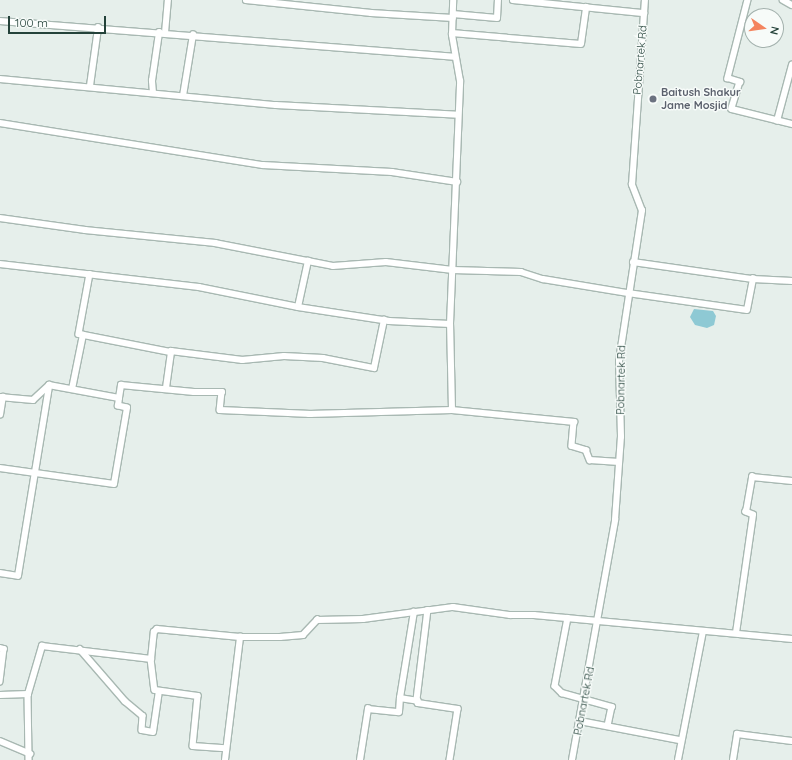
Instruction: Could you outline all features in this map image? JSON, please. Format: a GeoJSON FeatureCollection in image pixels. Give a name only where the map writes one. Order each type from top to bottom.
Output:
{"type":"FeatureCollection","features":[{"type":"Feature","properties":{"kind":"street"},"geometry":{"type":"LineString","coordinates":[[153,93],[152,81],[168,0]]}},
{"type":"Feature","properties":{"kind":"street"},"geometry":{"type":"LineString","coordinates":[[246,0],[371,13],[497,18],[498,0]]}},
{"type":"Feature","properties":{"kind":"street"},"geometry":{"type":"LineString","coordinates":[[452,410],[450,324],[460,81],[458,64],[454,57],[452,33],[453,0]]}},
{"type":"Feature","properties":{"kind":"street"},"geometry":{"type":"LineString","coordinates":[[513,0],[644,13]]}},
{"type":"Feature","properties":{"kind":"street","name":"Pobnartek Rd"},"geometry":{"type":"LineString","coordinates":[[572,760],[584,701],[596,620],[615,520],[619,462],[619,361],[628,293],[642,211],[632,185],[645,0]]}},
{"type":"Feature","properties":{"kind":"street"},"geometry":{"type":"LineString","coordinates":[[748,0],[728,78],[740,82],[732,110],[792,124]]}},
{"type":"Feature","properties":{"kind":"street"},"geometry":{"type":"LineString","coordinates":[[783,0],[792,5]]}},
{"type":"Feature","properties":{"kind":"street"},"geometry":{"type":"LineString","coordinates":[[452,33],[581,44],[586,7]]}},
{"type":"Feature","properties":{"kind":"street"},"geometry":{"type":"LineString","coordinates":[[0,21],[193,35],[454,57]]}},
{"type":"Feature","properties":{"kind":"street"},"geometry":{"type":"LineString","coordinates":[[90,86],[98,28]]}},
{"type":"Feature","properties":{"kind":"street"},"geometry":{"type":"LineString","coordinates":[[183,96],[193,35]]}},
{"type":"Feature","properties":{"kind":"street"},"geometry":{"type":"LineString","coordinates":[[777,121],[792,65]]}},
{"type":"Feature","properties":{"kind":"street"},"geometry":{"type":"LineString","coordinates":[[0,79],[90,86],[276,105],[458,115]]}},
{"type":"Feature","properties":{"kind":"street"},"geometry":{"type":"LineString","coordinates":[[0,124],[263,165],[392,172],[457,182]]}},
{"type":"Feature","properties":{"kind":"street"},"geometry":{"type":"LineString","coordinates":[[0,218],[85,230],[215,243],[333,266],[386,262],[453,270],[521,272],[543,279],[747,310],[753,279]]}},
{"type":"Feature","properties":{"kind":"street"},"geometry":{"type":"LineString","coordinates":[[298,307],[308,261]]}},
{"type":"Feature","properties":{"kind":"street"},"geometry":{"type":"LineString","coordinates":[[633,262],[753,279],[792,281]]}},
{"type":"Feature","properties":{"kind":"street"},"geometry":{"type":"LineString","coordinates":[[0,264],[199,287],[298,307],[384,320],[450,324]]}},
{"type":"Feature","properties":{"kind":"street"},"geometry":{"type":"LineString","coordinates":[[90,274],[79,334],[171,352],[212,354],[242,360],[284,356],[323,358],[374,368],[384,320]]}},
{"type":"Feature","properties":{"kind":"street"},"geometry":{"type":"LineString","coordinates":[[72,389],[83,335]]}},
{"type":"Feature","properties":{"kind":"street"},"geometry":{"type":"LineString","coordinates":[[166,388],[171,352]]}},
{"type":"Feature","properties":{"kind":"street"},"geometry":{"type":"LineString","coordinates":[[0,468],[114,484],[127,408],[118,406],[122,385],[166,388],[194,392],[222,392],[220,410],[310,414],[452,410],[568,420],[574,422],[572,446],[586,450],[590,460],[619,462]]}},
{"type":"Feature","properties":{"kind":"street"},"geometry":{"type":"LineString","coordinates":[[0,573],[18,576],[49,386]]}},
{"type":"Feature","properties":{"kind":"street"},"geometry":{"type":"LineString","coordinates":[[0,416],[2,397],[33,400],[49,386],[120,398]]}},
{"type":"Feature","properties":{"kind":"street"},"geometry":{"type":"LineString","coordinates":[[736,633],[753,514],[746,512],[752,477],[792,482]]}},
{"type":"Feature","properties":{"kind":"street"},"geometry":{"type":"LineString","coordinates":[[225,748],[192,746],[198,696],[155,690],[151,659],[157,629],[240,637],[303,635],[317,620],[363,619],[461,607],[510,615],[596,620],[792,639]]}},
{"type":"Feature","properties":{"kind":"street"},"geometry":{"type":"LineString","coordinates":[[418,701],[428,610]]}},
{"type":"Feature","properties":{"kind":"street"},"geometry":{"type":"LineString","coordinates":[[360,760],[368,709],[399,712],[414,612]]}},
{"type":"Feature","properties":{"kind":"street"},"geometry":{"type":"LineString","coordinates":[[568,618],[555,686],[562,693],[584,701],[612,707],[608,726]]}},
{"type":"Feature","properties":{"kind":"street"},"geometry":{"type":"LineString","coordinates":[[678,760],[680,740],[703,631]]}},
{"type":"Feature","properties":{"kind":"street"},"geometry":{"type":"LineString","coordinates":[[225,760],[225,748],[240,637]]}},
{"type":"Feature","properties":{"kind":"street"},"geometry":{"type":"LineString","coordinates":[[0,741],[29,757],[28,694],[42,646],[80,649],[151,659]]}},
{"type":"Feature","properties":{"kind":"street"},"geometry":{"type":"LineString","coordinates":[[0,648],[4,649],[0,682]]}},
{"type":"Feature","properties":{"kind":"street"},"geometry":{"type":"LineString","coordinates":[[80,649],[125,701],[143,716],[142,730],[153,732],[159,691]]}},
{"type":"Feature","properties":{"kind":"street"},"geometry":{"type":"LineString","coordinates":[[0,695],[28,694]]}},
{"type":"Feature","properties":{"kind":"street"},"geometry":{"type":"LineString","coordinates":[[400,698],[418,701],[429,705],[458,709],[450,760]]}},
{"type":"Feature","properties":{"kind":"street"},"geometry":{"type":"LineString","coordinates":[[580,721],[680,740]]}},
{"type":"Feature","properties":{"kind":"street"},"geometry":{"type":"LineString","coordinates":[[733,760],[737,734],[792,741]]}},
{"type":"Feature","properties":{"kind":"water"},"geometry":{"type":"Polygon","coordinates":[[[694,309],[713,311],[716,316],[714,325],[707,328],[695,325],[690,317],[694,309]]]}},
{"type":"Feature","properties":{"kind":"place","name":"Baitush Shakur Jame Mosjid"},"geometry":{"type":"Point","coordinates":[653,99]}}]}
